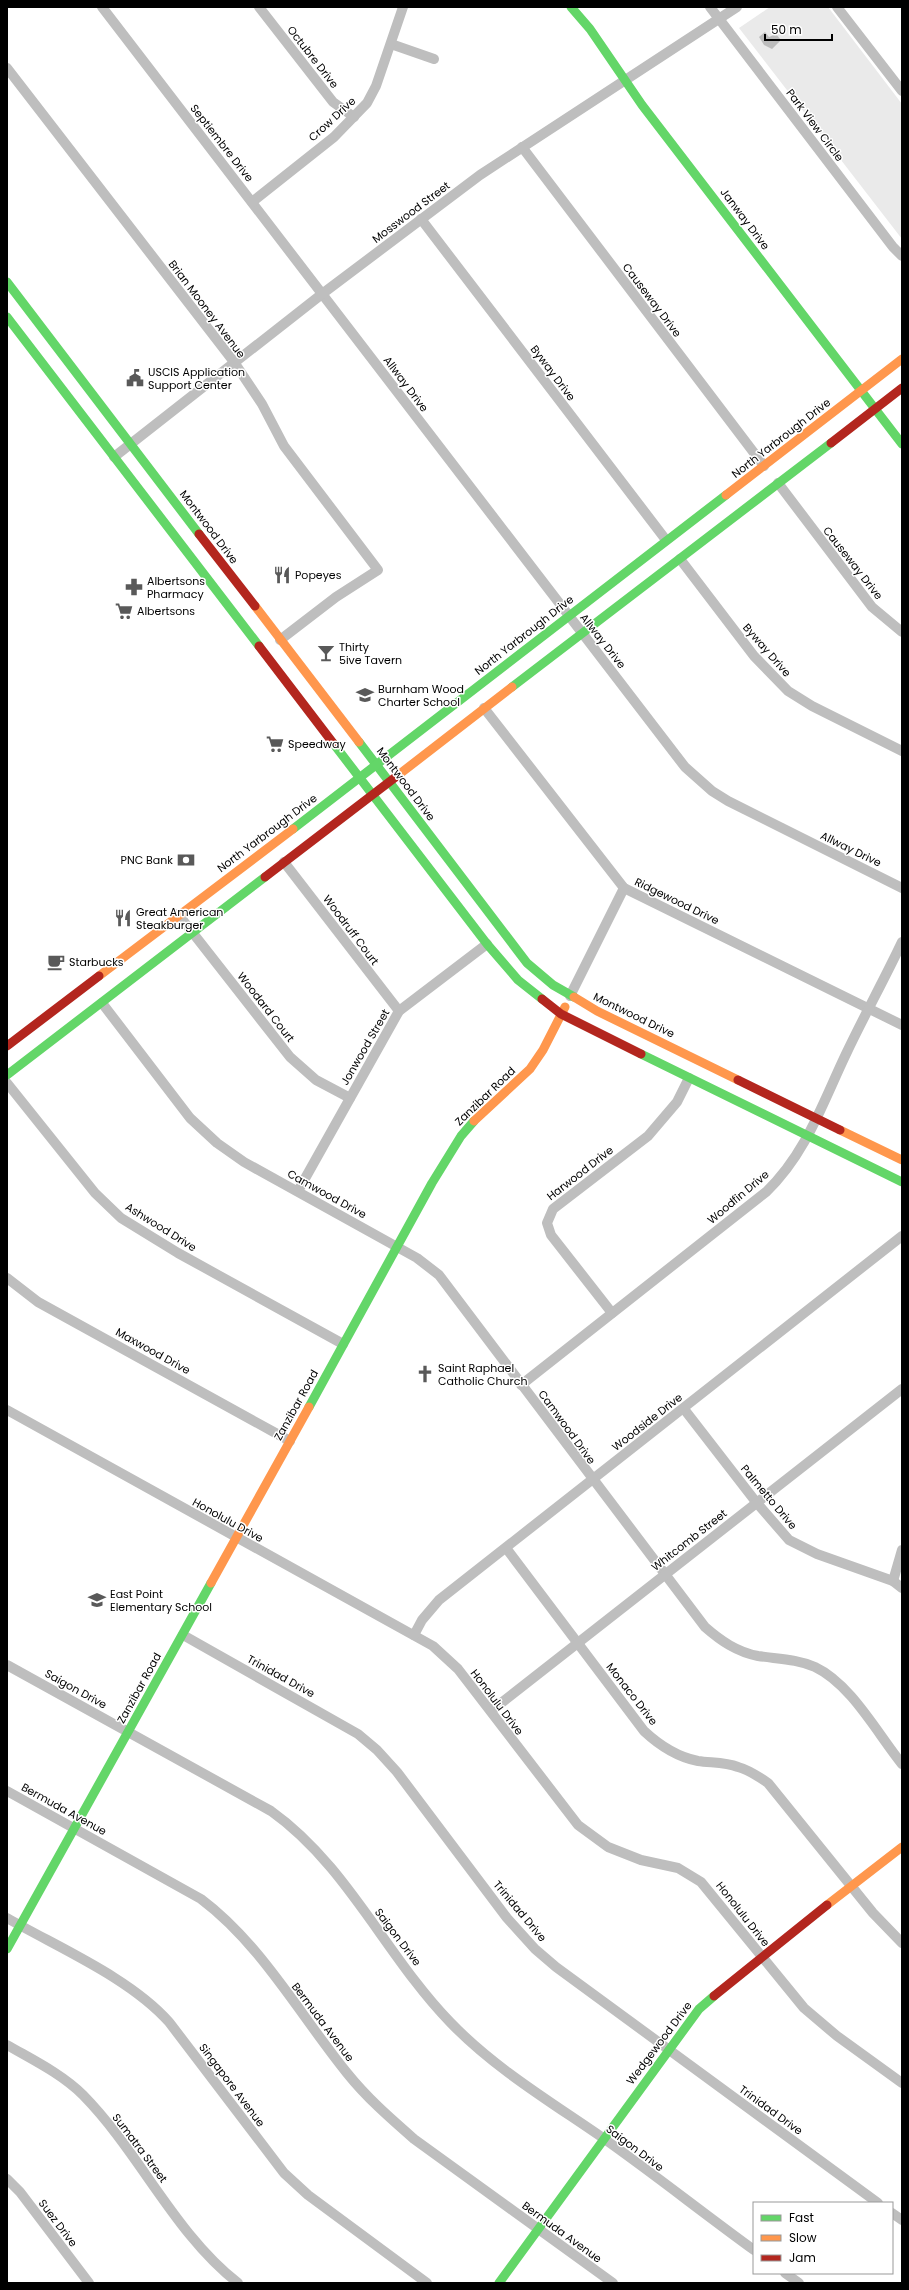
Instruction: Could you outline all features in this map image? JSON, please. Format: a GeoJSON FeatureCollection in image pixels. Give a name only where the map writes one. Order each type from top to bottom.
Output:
{"type":"FeatureCollection","features":[{"type":"Feature","properties":{"kind":"main road","name":"Janway Drive"},"geometry":{"type":"LineString","coordinates":[[571,7],[590,29],[624,81],[902,444]]}},
{"type":"Feature","properties":{"kind":"main road","name":"Montwood Drive"},"geometry":{"type":"LineString","coordinates":[[7,282],[527,963],[546,980],[570,996],[902,1160]]}},
{"type":"Feature","properties":{"kind":"main road"},"geometry":{"type":"LineString","coordinates":[[7,317],[361,777],[487,944],[518,980],[561,1014],[902,1182]]}},
{"type":"Feature","properties":{"kind":"main road","name":"North Yarbrough Drive"},"geometry":{"type":"LineString","coordinates":[[7,1046],[178,914],[361,777],[902,359]]}},
{"type":"Feature","properties":{"kind":"main road"},"geometry":{"type":"LineString","coordinates":[[7,1075],[902,388]]}},
{"type":"Feature","properties":{"kind":"main road","name":"Zanzibar Road"},"geometry":{"type":"LineString","coordinates":[[7,1949],[183,1635],[235,1537],[396,1247],[461,1136],[477,1117],[530,1069],[543,1050],[570,996]]}},
{"type":"Feature","properties":{"kind":"main road","name":"Wedgewood Drive"},"geometry":{"type":"LineString","coordinates":[[499,2283],[603,2138],[699,2009],[761,1957],[902,1847]]}},
{"type":"Feature","properties":{"kind":"street","name":"Septiembre Drive"},"geometry":{"type":"LineString","coordinates":[[102,7],[322,294]]}},
{"type":"Feature","properties":{"kind":"street","name":"Octubre Drive"},"geometry":{"type":"LineString","coordinates":[[258,7],[333,102],[354,117]]}},
{"type":"Feature","properties":{"kind":"street","name":"Crow Drive"},"geometry":{"type":"LineString","coordinates":[[252,202],[334,137],[367,102],[376,86],[403,7]]}},
{"type":"Feature","properties":{"kind":"street","name":"Park View Circle"},"geometry":{"type":"LineString","coordinates":[[710,7],[893,247],[902,256]]}},
{"type":"Feature","properties":{"kind":"street","name":"Mosswood Street"},"geometry":{"type":"LineString","coordinates":[[114,457],[322,294],[480,175],[736,7]]}},
{"type":"Feature","properties":{"kind":"street"},"geometry":{"type":"LineString","coordinates":[[837,7],[902,91]]}},
{"type":"Feature","properties":{"kind":"street"},"geometry":{"type":"LineString","coordinates":[[391,44],[434,59]]}},
{"type":"Feature","properties":{"kind":"street","name":"Brian Mooney Avenue"},"geometry":{"type":"LineString","coordinates":[[7,68],[234,362],[262,404],[284,446],[378,570],[336,597],[280,640]]}},
{"type":"Feature","properties":{"kind":"street","name":"Causeway Drive"},"geometry":{"type":"LineString","coordinates":[[522,147],[764,466]]}},
{"type":"Feature","properties":{"kind":"street","name":"Byway Drive"},"geometry":{"type":"LineString","coordinates":[[421,220],[666,540]]}},
{"type":"Feature","properties":{"kind":"street","name":"Allway Drive"},"geometry":{"type":"LineString","coordinates":[[322,294],[685,767],[712,791],[728,801],[902,888]]}},
{"type":"Feature","properties":{"kind":"street","name":"Causeway Drive"},"geometry":{"type":"LineString","coordinates":[[778,483],[872,607],[902,632]]}},
{"type":"Feature","properties":{"kind":"street","name":"Byway Drive"},"geometry":{"type":"LineString","coordinates":[[680,559],[754,656],[777,681],[812,706],[902,751]]}},
{"type":"Feature","properties":{"kind":"street","name":"Ridgewood Drive"},"geometry":{"type":"LineString","coordinates":[[484,708],[624,888],[902,1025]]}},
{"type":"Feature","properties":{"kind":"street","name":"Woodruff Court"},"geometry":{"type":"LineString","coordinates":[[284,862],[399,1011]]}},
{"type":"Feature","properties":{"kind":"street","name":"Zanzibar Road"},"geometry":{"type":"LineString","coordinates":[[570,996],[624,888]]}},
{"type":"Feature","properties":{"kind":"street","name":"Woodard Court"},"geometry":{"type":"LineString","coordinates":[[178,914],[290,1058],[316,1080],[350,1098]]}},
{"type":"Feature","properties":{"kind":"street","name":"Woodfin Drive"},"geometry":{"type":"LineString","coordinates":[[522,1385],[766,1192],[786,1171],[818,1118],[847,1052],[870,1009],[902,942]]}},
{"type":"Feature","properties":{"kind":"street","name":"Jonwood Street"},"geometry":{"type":"LineString","coordinates":[[298,1191],[399,1011],[487,944]]}},
{"type":"Feature","properties":{"kind":"street","name":"Camwood Drive"},"geometry":{"type":"LineString","coordinates":[[102,1003],[180,1106],[217,1143],[244,1162],[417,1258],[439,1275],[699,1620],[723,1642],[732,1647],[757,1656],[797,1661],[815,1667],[837,1681],[902,1764]]}},
{"type":"Feature","properties":{"kind":"street","name":"Harwood Drive"},"geometry":{"type":"LineString","coordinates":[[612,1314],[550,1234],[548,1220],[553,1209],[648,1136],[662,1122],[677,1102],[689,1078]]}},
{"type":"Feature","properties":{"kind":"street","name":"Ashwood Drive"},"geometry":{"type":"LineString","coordinates":[[7,1082],[95,1193],[121,1218],[178,1253],[343,1344]]}},
{"type":"Feature","properties":{"kind":"street","name":"Woodside Drive"},"geometry":{"type":"LineString","coordinates":[[414,1635],[422,1620],[439,1600],[684,1409],[902,1236]]}},
{"type":"Feature","properties":{"kind":"street","name":"Maxwood Drive"},"geometry":{"type":"LineString","coordinates":[[7,1278],[38,1302],[290,1440]]}},
{"type":"Feature","properties":{"kind":"street","name":"Whitcomb Street"},"geometry":{"type":"LineString","coordinates":[[491,1711],[902,1389]]}},
{"type":"Feature","properties":{"kind":"street","name":"Palmetto Drive"},"geometry":{"type":"LineString","coordinates":[[684,1409],[756,1502],[783,1534],[802,1548],[893,1581],[902,1588]]}},
{"type":"Feature","properties":{"kind":"street","name":"Honolulu Drive"},"geometry":{"type":"LineString","coordinates":[[7,1410],[414,1635],[446,1657],[491,1711],[578,1825],[608,1847],[641,1860],[678,1868],[701,1882],[800,2003],[818,2021],[902,2083]]}},
{"type":"Feature","properties":{"kind":"street","name":"Monaco Drive"},"geometry":{"type":"LineString","coordinates":[[506,1548],[635,1719],[653,1739],[677,1754],[696,1760],[738,1766],[753,1772],[768,1782],[853,1886],[873,1913],[902,1943]]}},
{"type":"Feature","properties":{"kind":"street"},"geometry":{"type":"LineString","coordinates":[[893,1581],[902,1550]]}},
{"type":"Feature","properties":{"kind":"street","name":"Trinidad Drive"},"geometry":{"type":"LineString","coordinates":[[183,1635],[343,1724],[377,1750],[397,1772],[507,1918],[535,1949],[556,1967],[668,2050],[877,2202]]}},
{"type":"Feature","properties":{"kind":"street","name":"Saigon Drive"},"geometry":{"type":"LineString","coordinates":[[7,1664],[271,1812],[291,1826],[320,1855],[449,2022],[479,2049],[603,2138],[753,2249]]}},
{"type":"Feature","properties":{"kind":"street","name":"Bermuda Avenue"},"geometry":{"type":"LineString","coordinates":[[7,1791],[201,1899],[226,1919],[252,1948],[366,2096],[414,2140],[613,2283]]}},
{"type":"Feature","properties":{"kind":"street","name":"Singapore Avenue"},"geometry":{"type":"LineString","coordinates":[[7,1918],[127,1985],[152,2004],[169,2022],[265,2150],[289,2178],[308,2195],[427,2283]]}},
{"type":"Feature","properties":{"kind":"street","name":"Sumatra Street"},"geometry":{"type":"LineString","coordinates":[[7,2045],[62,2077],[84,2095],[200,2246],[238,2283]]}},
{"type":"Feature","properties":{"kind":"street","name":"Suez Drive"},"geometry":{"type":"LineString","coordinates":[[7,2178],[20,2192],[89,2283]]}},
{"type":"Feature","properties":{"kind":"street"},"geometry":{"type":"LineString","coordinates":[[893,2214],[902,2220]]}},
{"type":"Feature","properties":{"kind":"street"},"geometry":{"type":"LineString","coordinates":[[786,2274],[799,2283]]}},
{"type":"Feature","properties":{"kind":"shaded area"},"geometry":{"type":"Polygon","coordinates":[[[770,7],[828,7],[902,104],[902,239],[739,28],[770,7]]]}},
{"type":"Feature","properties":{"kind":"shaded area"},"geometry":{"type":"Polygon","coordinates":[[[765,32],[769,37],[776,34],[781,40],[772,49],[764,45],[759,37],[765,32]]]}},
{"type":"Feature","properties":{"kind":"traffic: fast"},"geometry":{"type":"LineString","coordinates":[[571,7],[590,29],[642,105],[902,444]]}},
{"type":"Feature","properties":{"kind":"traffic: fast"},"geometry":{"type":"LineString","coordinates":[[7,282],[199,534]]}},
{"type":"Feature","properties":{"kind":"traffic: fast"},"geometry":{"type":"LineString","coordinates":[[7,317],[259,646]]}},
{"type":"Feature","properties":{"kind":"traffic: fast"},"geometry":{"type":"LineString","coordinates":[[512,687],[831,443]]}},
{"type":"Feature","properties":{"kind":"traffic: fast"},"geometry":{"type":"LineString","coordinates":[[293,829],[726,495]]}},
{"type":"Feature","properties":{"kind":"traffic: fast"},"geometry":{"type":"LineString","coordinates":[[359,742],[527,963],[553,985],[574,997]]}},
{"type":"Feature","properties":{"kind":"traffic: fast"},"geometry":{"type":"LineString","coordinates":[[333,743],[487,944],[518,980],[542,999]]}},
{"type":"Feature","properties":{"kind":"traffic: fast"},"geometry":{"type":"LineString","coordinates":[[7,1075],[265,877]]}},
{"type":"Feature","properties":{"kind":"traffic: fast"},"geometry":{"type":"LineString","coordinates":[[641,1054],[902,1182]]}},
{"type":"Feature","properties":{"kind":"traffic: fast"},"geometry":{"type":"LineString","coordinates":[[309,1407],[432,1183],[461,1136],[474,1121]]}},
{"type":"Feature","properties":{"kind":"traffic: fast"},"geometry":{"type":"LineString","coordinates":[[7,1949],[211,1583]]}},
{"type":"Feature","properties":{"kind":"traffic: fast"},"geometry":{"type":"LineString","coordinates":[[499,2283],[699,2009],[714,1996]]}},
{"type":"Feature","properties":{"kind":"traffic: slow"},"geometry":{"type":"LineString","coordinates":[[726,495],[902,359]]}},
{"type":"Feature","properties":{"kind":"traffic: slow"},"geometry":{"type":"LineString","coordinates":[[255,606],[359,742]]}},
{"type":"Feature","properties":{"kind":"traffic: slow"},"geometry":{"type":"LineString","coordinates":[[397,776],[512,687]]}},
{"type":"Feature","properties":{"kind":"traffic: slow"},"geometry":{"type":"LineString","coordinates":[[99,976],[293,829]]}},
{"type":"Feature","properties":{"kind":"traffic: slow"},"geometry":{"type":"LineString","coordinates":[[574,997],[597,1011],[738,1080]]}},
{"type":"Feature","properties":{"kind":"traffic: slow"},"geometry":{"type":"LineString","coordinates":[[474,1121],[530,1069],[543,1050],[565,1007]]}},
{"type":"Feature","properties":{"kind":"traffic: slow"},"geometry":{"type":"LineString","coordinates":[[840,1130],[902,1160]]}},
{"type":"Feature","properties":{"kind":"traffic: slow"},"geometry":{"type":"LineString","coordinates":[[211,1583],[309,1407]]}},
{"type":"Feature","properties":{"kind":"traffic: slow"},"geometry":{"type":"LineString","coordinates":[[827,1905],[902,1847]]}},
{"type":"Feature","properties":{"kind":"traffic: jam"},"geometry":{"type":"LineString","coordinates":[[831,443],[902,388]]}},
{"type":"Feature","properties":{"kind":"traffic: jam"},"geometry":{"type":"LineString","coordinates":[[199,534],[255,606]]}},
{"type":"Feature","properties":{"kind":"traffic: jam"},"geometry":{"type":"LineString","coordinates":[[259,646],[333,743]]}},
{"type":"Feature","properties":{"kind":"traffic: jam"},"geometry":{"type":"LineString","coordinates":[[265,877],[397,776]]}},
{"type":"Feature","properties":{"kind":"traffic: jam"},"geometry":{"type":"LineString","coordinates":[[7,1046],[99,976]]}},
{"type":"Feature","properties":{"kind":"traffic: jam"},"geometry":{"type":"LineString","coordinates":[[542,999],[561,1014],[641,1054]]}},
{"type":"Feature","properties":{"kind":"traffic: jam"},"geometry":{"type":"LineString","coordinates":[[738,1080],[840,1130]]}},
{"type":"Feature","properties":{"kind":"traffic: jam"},"geometry":{"type":"LineString","coordinates":[[714,1996],[827,1905]]}},
{"type":"Feature","properties":{"kind":"place","name":"USCIS Application Support Center"},"geometry":{"type":"Point","coordinates":[135,378]}},
{"type":"Feature","properties":{"kind":"place","name":"Popeyes"},"geometry":{"type":"Point","coordinates":[282,575]}},
{"type":"Feature","properties":{"kind":"place","name":"Albertsons Pharmacy"},"geometry":{"type":"Point","coordinates":[134,587]}},
{"type":"Feature","properties":{"kind":"place","name":"Albertsons"},"geometry":{"type":"Point","coordinates":[124,611]}},
{"type":"Feature","properties":{"kind":"place","name":"Thirty 5ive Tavern"},"geometry":{"type":"Point","coordinates":[326,653]}},
{"type":"Feature","properties":{"kind":"place","name":"Burnham Wood Charter School"},"geometry":{"type":"Point","coordinates":[365,695]}},
{"type":"Feature","properties":{"kind":"place","name":"Speedway"},"geometry":{"type":"Point","coordinates":[275,744]}},
{"type":"Feature","properties":{"kind":"place","name":"PNC Bank"},"geometry":{"type":"Point","coordinates":[186,860]}},
{"type":"Feature","properties":{"kind":"place","name":"Great American Steakburger"},"geometry":{"type":"Point","coordinates":[123,918]}},
{"type":"Feature","properties":{"kind":"place","name":"Starbucks"},"geometry":{"type":"Point","coordinates":[56,962]}},
{"type":"Feature","properties":{"kind":"place","name":"Saint Raphael Catholic Church"},"geometry":{"type":"Point","coordinates":[425,1374]}},
{"type":"Feature","properties":{"kind":"place","name":"East Point Elementary School"},"geometry":{"type":"Point","coordinates":[97,1600]}}]}
